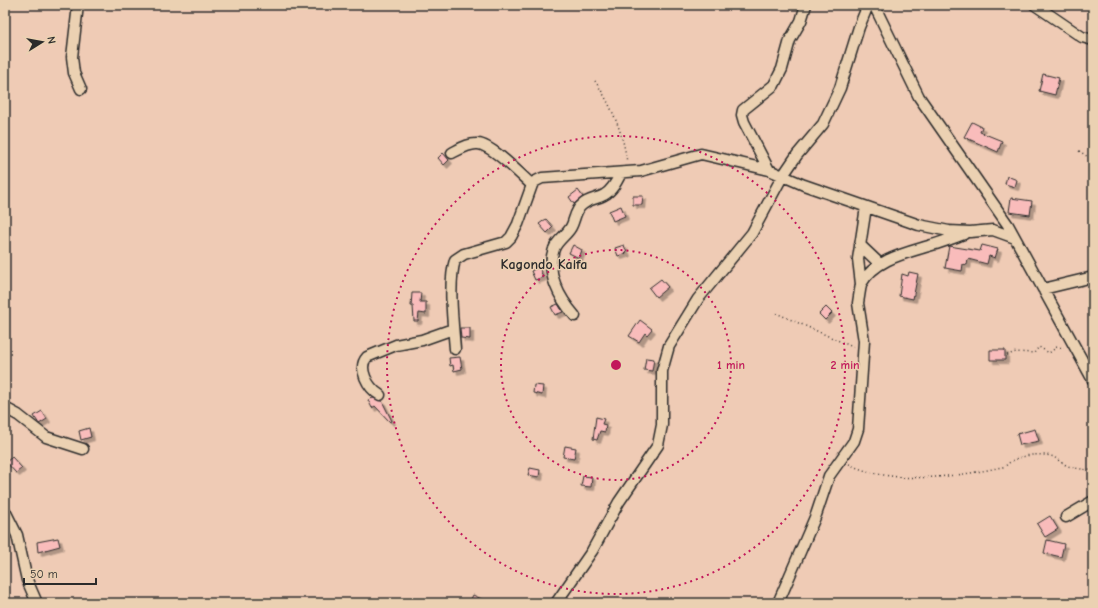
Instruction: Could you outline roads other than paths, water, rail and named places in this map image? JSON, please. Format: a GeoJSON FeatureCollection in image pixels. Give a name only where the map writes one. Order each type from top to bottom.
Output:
{"type":"FeatureCollection","features":[{"type":"Feature","properties":{"kind":"street"},"geometry":{"type":"LineString","coordinates":[[78,5],[72,57],[74,73],[81,89]]}},
{"type":"Feature","properties":{"kind":"street"},"geometry":{"type":"LineString","coordinates":[[769,170],[744,122],[742,110],[774,85],[782,69],[790,40],[801,21],[806,5]]}},
{"type":"Feature","properties":{"kind":"street"},"geometry":{"type":"LineString","coordinates":[[556,603],[592,551],[619,502],[658,446],[662,426],[661,383],[669,346],[698,299],[752,233],[782,177],[806,144],[823,124],[840,88],[859,27],[868,5]]}},
{"type":"Feature","properties":{"kind":"street"},"geometry":{"type":"LineString","coordinates":[[874,5],[919,97],[957,150],[1015,238],[1093,380]]}},
{"type":"Feature","properties":{"kind":"street"},"geometry":{"type":"LineString","coordinates":[[1035,5],[1082,37],[1093,40]]}},
{"type":"Feature","properties":{"kind":"street"},"geometry":{"type":"LineString","coordinates":[[452,153],[463,147],[476,143],[482,144],[494,151],[532,185]]}},
{"type":"Feature","properties":{"kind":"street"},"geometry":{"type":"LineString","coordinates":[[455,349],[452,274],[455,260],[464,254],[506,242],[511,237],[518,224],[534,182],[550,176],[624,173],[649,170],[701,154],[769,170],[782,177],[919,226],[949,231],[970,232],[993,230],[1015,238]]}},
{"type":"Feature","properties":{"kind":"street"},"geometry":{"type":"LineString","coordinates":[[575,316],[559,296],[552,271],[554,248],[572,226],[580,207],[588,201],[606,194],[624,173]]}},
{"type":"Feature","properties":{"kind":"street"},"geometry":{"type":"LineString","coordinates":[[778,603],[816,515],[829,476],[854,441],[858,429],[864,341],[858,303],[860,284],[858,259],[866,207]]}},
{"type":"Feature","properties":{"kind":"street"},"geometry":{"type":"LineString","coordinates":[[860,284],[869,271],[880,264],[910,251],[970,232]]}},
{"type":"Feature","properties":{"kind":"street"},"geometry":{"type":"LineString","coordinates":[[860,245],[880,264]]}},
{"type":"Feature","properties":{"kind":"street"},"geometry":{"type":"LineString","coordinates":[[1043,289],[1089,278],[1093,270]]}},
{"type":"Feature","properties":{"kind":"street"},"geometry":{"type":"LineString","coordinates":[[380,395],[370,386],[363,370],[364,361],[367,357],[396,345],[422,340],[453,329]]}},
{"type":"Feature","properties":{"kind":"street"},"geometry":{"type":"LineString","coordinates":[[5,408],[18,415],[46,437],[84,449]]}},
{"type":"Feature","properties":{"kind":"street"},"geometry":{"type":"LineString","coordinates":[[1066,517],[1093,501]]}},
{"type":"Feature","properties":{"kind":"street"},"geometry":{"type":"LineString","coordinates":[[5,511],[18,535],[27,580],[37,603]]}},
{"type":"Feature","properties":{"kind":"district","name":"Kagondo Kaifa"},"geometry":{"type":"Point","coordinates":[544,264]}}]}
